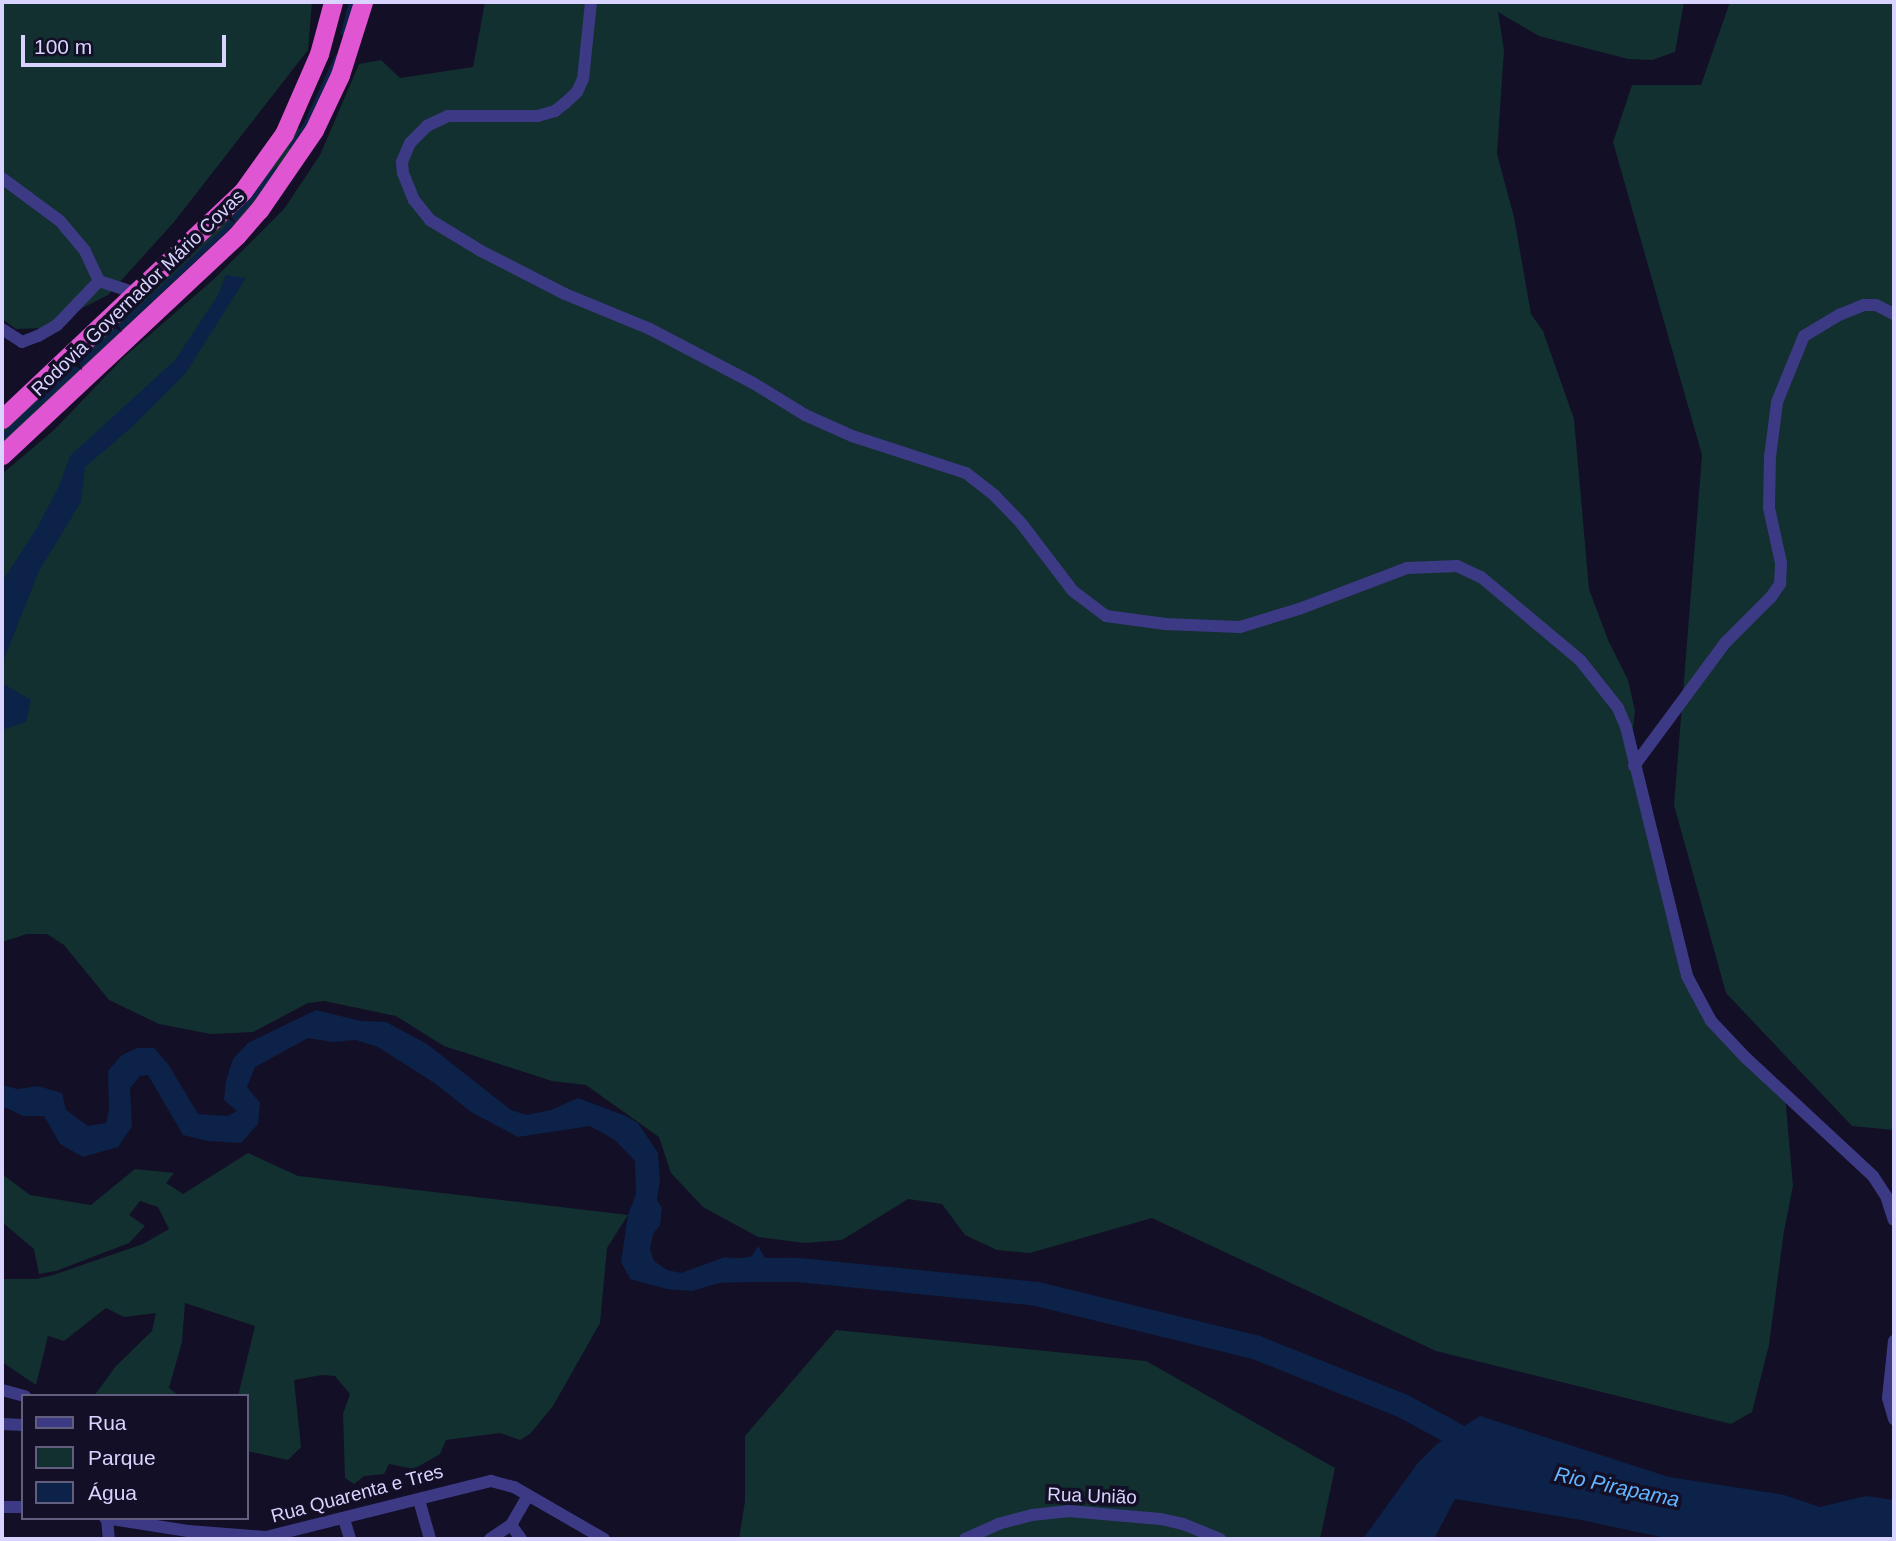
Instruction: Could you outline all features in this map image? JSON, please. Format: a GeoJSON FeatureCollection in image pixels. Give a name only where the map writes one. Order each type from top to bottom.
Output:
{"type":"FeatureCollection","features":[{"type":"Feature","properties":{"kind":"highway","name":"Rodovia Governador Mário Covas"},"geometry":{"type":"LineString","coordinates":[[2,419],[243,191],[284,134],[320,54],[333,2]]}},
{"type":"Feature","properties":{"kind":"highway","name":"Rodovia Governador Mário Covas"},"geometry":{"type":"LineString","coordinates":[[2,455],[212,258],[259,210],[314,130],[340,75],[363,2]]}},
{"type":"Feature","properties":{"kind":"street"},"geometry":{"type":"LineString","coordinates":[[591,2],[583,79],[577,92],[555,111],[538,116],[448,116],[427,126],[410,143],[402,162],[403,173],[414,200],[430,220],[481,251],[552,288],[650,329],[753,383],[805,415],[852,436],[966,474],[995,496],[1021,523],[1073,591],[1106,616],[1165,624],[1240,627],[1298,609],[1407,568],[1457,566],[1481,577],[1561,643],[1602,685],[1626,727],[1687,976],[1711,1021],[1746,1058],[1873,1176],[1886,1196],[1894,1220]]}},
{"type":"Feature","properties":{"kind":"street"},"geometry":{"type":"LineString","coordinates":[[2,178],[60,221],[85,251],[99,281],[135,293]]}},
{"type":"Feature","properties":{"kind":"street"},"geometry":{"type":"LineString","coordinates":[[2,329],[22,342],[30,340],[57,325],[99,281]]}},
{"type":"Feature","properties":{"kind":"street"},"geometry":{"type":"LineString","coordinates":[[1634,766],[1725,643],[1771,597],[1780,584],[1781,563],[1769,508],[1770,457],[1777,402],[1804,335],[1864,305],[1876,305],[1894,314]]}},
{"type":"Feature","properties":{"kind":"street"},"geometry":{"type":"LineString","coordinates":[[1894,1341],[1888,1398],[1894,1419]]}},
{"type":"Feature","properties":{"kind":"street"},"geometry":{"type":"LineString","coordinates":[[2,1390],[21,1395]]}},
{"type":"Feature","properties":{"kind":"street"},"geometry":{"type":"LineString","coordinates":[[2,1424],[21,1425]]}},
{"type":"Feature","properties":{"kind":"street","name":"Rua Quarenta e Tres"},"geometry":{"type":"LineString","coordinates":[[117,1520],[188,1535],[267,1538],[419,1500],[476,1482],[491,1481],[514,1487],[604,1539]]}},
{"type":"Feature","properties":{"kind":"street"},"geometry":{"type":"LineString","coordinates":[[490,1539],[511,1525],[527,1495]]}},
{"type":"Feature","properties":{"kind":"street"},"geometry":{"type":"LineString","coordinates":[[419,1500],[430,1539]]}},
{"type":"Feature","properties":{"kind":"street"},"geometry":{"type":"LineString","coordinates":[[2,1507],[21,1507]]}},
{"type":"Feature","properties":{"kind":"street","name":"Rua União"},"geometry":{"type":"LineString","coordinates":[[965,1539],[1021,1518],[1068,1511],[1161,1519],[1184,1524],[1220,1539]]}},
{"type":"Feature","properties":{"kind":"street"},"geometry":{"type":"LineString","coordinates":[[344,1519],[350,1539]]}},
{"type":"Feature","properties":{"kind":"street"},"geometry":{"type":"LineString","coordinates":[[108,1539],[112,1520]]}},
{"type":"Feature","properties":{"kind":"street"},"geometry":{"type":"LineString","coordinates":[[511,1525],[521,1539]]}},
{"type":"Feature","properties":{"kind":"green space"},"geometry":{"type":"Polygon","coordinates":[[[2,2],[312,2],[308,50],[174,222],[108,295],[43,328],[16,329],[2,319],[2,2]]]}},
{"type":"Feature","properties":{"kind":"green space"},"geometry":{"type":"Polygon","coordinates":[[[485,2],[1684,2],[1675,52],[1652,60],[1628,59],[1539,36],[1498,12],[1504,50],[1497,154],[1514,217],[1531,314],[1543,331],[1574,419],[1589,589],[1608,640],[1628,680],[1635,711],[1630,751],[1697,999],[1785,1095],[1793,1186],[1784,1231],[1769,1345],[1752,1412],[1731,1424],[1436,1351],[1152,1218],[1030,1253],[997,1250],[965,1235],[942,1204],[908,1199],[842,1240],[805,1243],[758,1237],[703,1207],[671,1173],[659,1137],[586,1085],[552,1081],[444,1046],[396,1016],[324,1001],[308,1003],[253,1032],[211,1034],[159,1024],[109,1000],[64,945],[47,934],[27,934],[2,942],[2,474],[54,430],[124,357],[214,279],[284,209],[320,155],[359,64],[381,60],[400,78],[473,67],[485,2]]]}},
{"type":"Feature","properties":{"kind":"green space"},"geometry":{"type":"Polygon","coordinates":[[[1730,2],[1894,2],[1894,1130],[1852,1126],[1726,993],[1674,805],[1702,455],[1613,142],[1632,85],[1701,85],[1730,2]]]}},
{"type":"Feature","properties":{"kind":"green space"},"geometry":{"type":"Polygon","coordinates":[[[297,127],[305,133],[247,212],[2,444],[2,430],[103,333],[297,127]]]}},
{"type":"Feature","properties":{"kind":"green space"},"geometry":{"type":"Polygon","coordinates":[[[248,1153],[298,1176],[628,1215],[607,1248],[600,1323],[553,1406],[530,1434],[520,1440],[500,1433],[446,1440],[440,1454],[414,1469],[389,1464],[384,1474],[364,1476],[354,1484],[345,1478],[343,1414],[350,1394],[335,1376],[322,1375],[294,1380],[301,1447],[288,1460],[248,1451],[248,1394],[238,1394],[255,1326],[185,1303],[182,1342],[169,1388],[176,1394],[95,1394],[116,1366],[152,1331],[156,1313],[124,1317],[106,1308],[64,1341],[48,1336],[36,1385],[2,1362],[2,1279],[36,1279],[53,1275],[143,1244],[169,1229],[158,1207],[140,1201],[129,1215],[145,1226],[129,1243],[56,1271],[39,1274],[34,1249],[2,1222],[2,1174],[30,1195],[91,1205],[135,1169],[174,1173],[166,1183],[183,1194],[248,1153]]]}},
{"type":"Feature","properties":{"kind":"green space"},"geometry":{"type":"Polygon","coordinates":[[[836,1330],[1146,1361],[1335,1468],[1320,1539],[739,1539],[745,1501],[745,1436],[836,1330]]]}},
{"type":"Feature","properties":{"kind":"water"},"geometry":{"type":"Polygon","coordinates":[[[226,275],[246,278],[185,374],[132,427],[85,467],[81,502],[39,571],[2,664],[2,582],[38,526],[58,488],[70,456],[175,360],[218,295],[226,275]]]}},
{"type":"Feature","properties":{"kind":"water"},"geometry":{"type":"Polygon","coordinates":[[[2,683],[31,700],[26,722],[2,730],[2,683]]]}},
{"type":"Feature","properties":{"kind":"water"},"geometry":{"type":"Polygon","coordinates":[[[316,1010],[361,1021],[386,1022],[427,1044],[511,1110],[527,1115],[551,1110],[578,1098],[638,1123],[658,1153],[660,1180],[657,1200],[662,1208],[660,1225],[653,1234],[650,1249],[654,1261],[667,1270],[681,1273],[725,1257],[738,1259],[752,1256],[758,1246],[768,1263],[770,1281],[719,1283],[692,1291],[667,1289],[630,1279],[621,1262],[628,1215],[636,1194],[635,1161],[615,1140],[590,1126],[518,1137],[471,1112],[436,1084],[378,1047],[356,1040],[332,1042],[308,1038],[255,1067],[247,1087],[260,1103],[258,1124],[241,1143],[208,1141],[183,1135],[148,1075],[140,1076],[130,1088],[132,1126],[118,1147],[83,1157],[60,1144],[44,1116],[23,1116],[7,1108],[2,1109],[2,1085],[17,1089],[38,1086],[62,1093],[66,1110],[88,1126],[106,1123],[109,1110],[108,1071],[122,1055],[137,1048],[154,1048],[168,1064],[198,1114],[228,1116],[237,1111],[224,1100],[226,1081],[233,1059],[248,1043],[316,1010]]]}},
{"type":"Feature","properties":{"kind":"water","name":"Rio Pirapama"},"geometry":{"type":"Polygon","coordinates":[[[1480,1416],[1669,1477],[1784,1495],[1820,1507],[1866,1496],[1894,1500],[1894,1539],[1670,1539],[1581,1520],[1455,1499],[1434,1539],[1363,1539],[1417,1464],[1437,1444],[1480,1416]]]}},
{"type":"Feature","properties":{"kind":"waterway"},"geometry":{"type":"LineString","coordinates":[[343,33],[351,2]]}},
{"type":"Feature","properties":{"kind":"waterway"},"geometry":{"type":"LineString","coordinates":[[291,147],[306,123],[336,58]]}},
{"type":"Feature","properties":{"kind":"waterway"},"geometry":{"type":"LineString","coordinates":[[2,437],[225,229],[276,169]]}},
{"type":"Feature","properties":{"kind":"waterway"},"geometry":{"type":"LineString","coordinates":[[737,1270],[798,1270],[1037,1294],[1255,1347],[1403,1406],[1482,1449]]}}]}
